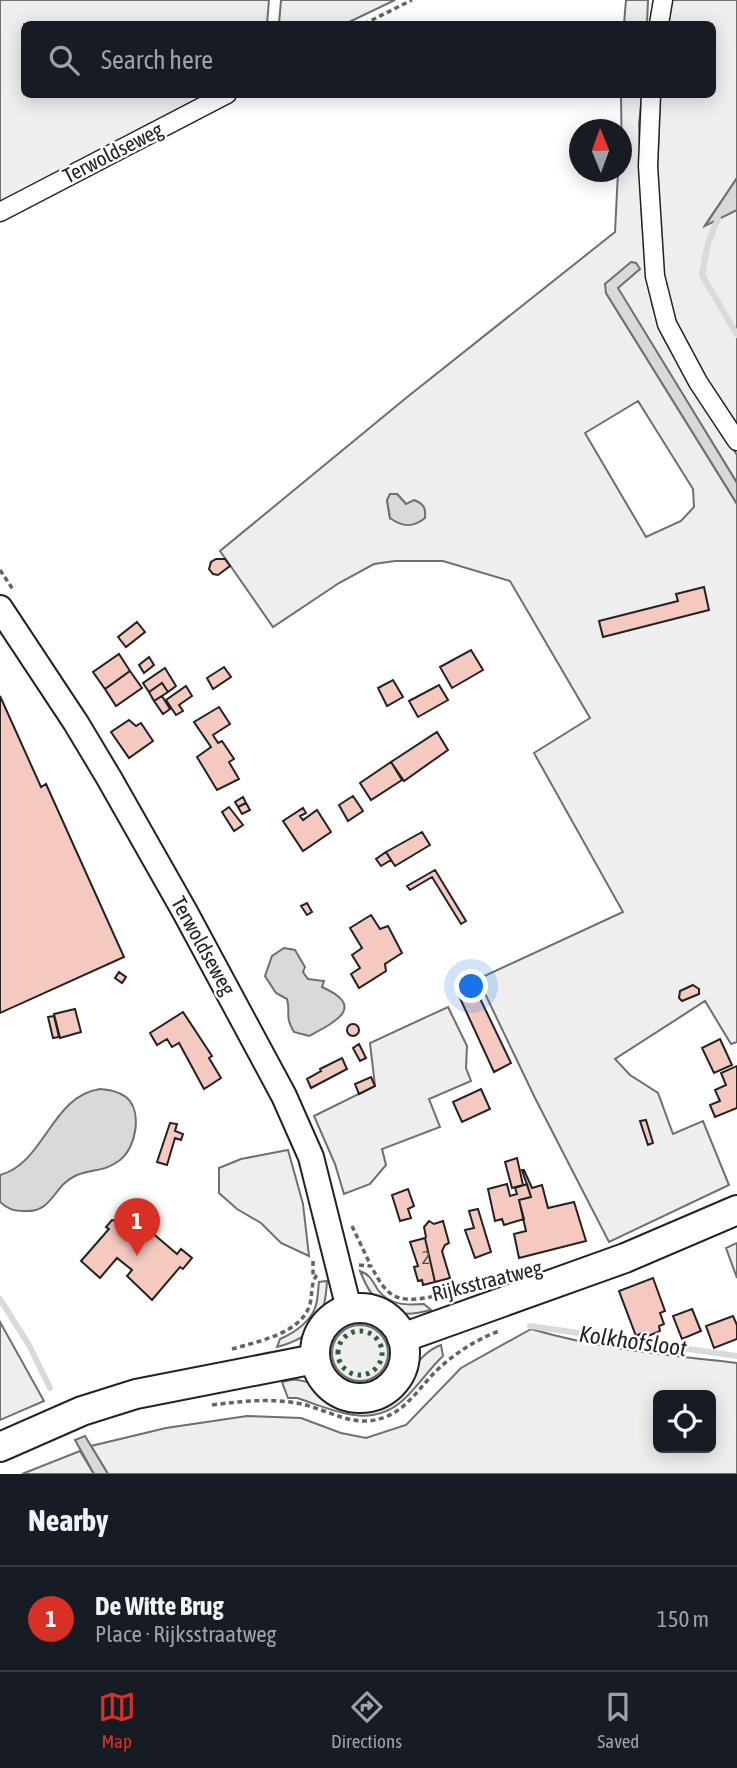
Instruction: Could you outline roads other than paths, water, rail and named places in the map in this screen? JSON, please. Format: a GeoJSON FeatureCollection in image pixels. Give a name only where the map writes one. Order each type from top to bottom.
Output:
{"type":"FeatureCollection","features":[{"type":"Feature","properties":{"kind":"main road","name":"Terwoldseweg"},"geometry":{"type":"LineString","coordinates":[[0,608],[110,778],[284,1096],[311,1157],[349,1309]]}},
{"type":"Feature","properties":{"kind":"main road","name":"Rijksstraatweg"},"geometry":{"type":"LineString","coordinates":[[402,1338],[625,1258],[737,1210]]}},
{"type":"Feature","properties":{"kind":"main road"},"geometry":{"type":"LineString","coordinates":[[349,1309],[377,1311],[393,1322],[402,1338],[405,1357],[403,1367],[392,1384],[375,1395],[356,1398],[337,1392],[322,1378],[315,1359],[316,1343],[323,1328],[334,1316],[349,1309]]}},
{"type":"Feature","properties":{"kind":"main road"},"geometry":{"type":"LineString","coordinates":[[0,1447],[82,1411],[136,1394],[315,1359]]}},
{"type":"Feature","properties":{"kind":"street"},"geometry":{"type":"LineString","coordinates":[[660,21],[663,0]]}},
{"type":"Feature","properties":{"kind":"street","name":"Terwoldseweg"},"geometry":{"type":"LineString","coordinates":[[0,212],[219,98]]}},
{"type":"Feature","properties":{"kind":"street"},"geometry":{"type":"LineString","coordinates":[[651,98],[648,166],[655,275],[667,324],[698,382],[737,441]]}},
{"type":"Feature","properties":{"kind":"waterway"},"geometry":{"type":"LineString","coordinates":[[718,219],[708,243],[702,275],[737,335]]}},
{"type":"Feature","properties":{"kind":"waterway"},"geometry":{"type":"LineString","coordinates":[[0,1299],[29,1345],[50,1388]]}},
{"type":"Feature","properties":{"kind":"waterway","name":"Kolkhofsloot"},"geometry":{"type":"LineString","coordinates":[[530,1326],[737,1356]]}},
{"type":"Feature","properties":{"kind":"place","name":"De Witte Brug"},"geometry":{"type":"Point","coordinates":[137,1256]}}]}
